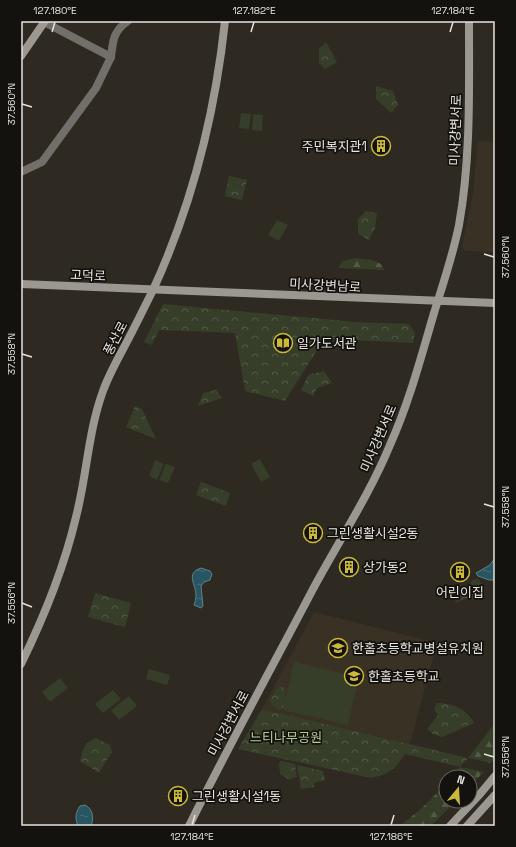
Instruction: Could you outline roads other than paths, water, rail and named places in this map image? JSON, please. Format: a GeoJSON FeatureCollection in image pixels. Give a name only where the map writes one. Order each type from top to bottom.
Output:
{"type":"FeatureCollection","features":[{"type":"Feature","properties":{"kind":"street"},"geometry":{"type":"LineString","coordinates":[[21,172],[42,162],[96,88],[111,57],[113,39],[120,26],[128,21]]}},
{"type":"Feature","properties":{"kind":"street","name":"풍산로"},"geometry":{"type":"LineString","coordinates":[[21,664],[51,597],[64,560],[76,518],[91,432],[103,389],[153,289],[180,223],[200,158],[218,81],[225,21]]}},
{"type":"Feature","properties":{"kind":"street","name":"미사강변서로"},"geometry":{"type":"LineString","coordinates":[[189,826],[257,694],[348,529],[382,463],[393,439],[409,394],[438,302],[459,225],[466,164],[469,114],[469,21]]}},
{"type":"Feature","properties":{"kind":"street"},"geometry":{"type":"LineString","coordinates":[[21,56],[44,22],[111,57]]}},
{"type":"Feature","properties":{"kind":"street","name":"고덕로"},"geometry":{"type":"LineString","coordinates":[[21,284],[153,289]]}},
{"type":"Feature","properties":{"kind":"street","name":"미사강변남로"},"geometry":{"type":"LineString","coordinates":[[153,289],[495,304]]}},
{"type":"Feature","properties":{"kind":"street"},"geometry":{"type":"LineString","coordinates":[[450,826],[495,776]]}},
{"type":"Feature","properties":{"kind":"street"},"geometry":{"type":"LineString","coordinates":[[467,826],[495,795]]}},
{"type":"Feature","properties":{"kind":"water"},"geometry":{"type":"Polygon","coordinates":[[[495,558],[495,580],[489,580],[478,576],[476,573],[490,565],[495,558]]]}},
{"type":"Feature","properties":{"kind":"water"},"geometry":{"type":"Polygon","coordinates":[[[201,568],[210,571],[212,574],[210,580],[204,582],[201,586],[203,606],[201,608],[194,605],[196,591],[192,576],[196,570],[201,568]]]}},
{"type":"Feature","properties":{"kind":"water"},"geometry":{"type":"Polygon","coordinates":[[[85,805],[90,809],[92,814],[91,826],[78,826],[76,818],[77,811],[80,806],[85,805]]]}},
{"type":"Feature","properties":{"kind":"place","name":"주민복지관1"},"geometry":{"type":"Point","coordinates":[381,146]}},
{"type":"Feature","properties":{"kind":"place","name":"일가도서관"},"geometry":{"type":"Point","coordinates":[283,343]}},
{"type":"Feature","properties":{"kind":"place","name":"그린생활시설2동"},"geometry":{"type":"Point","coordinates":[313,533]}},
{"type":"Feature","properties":{"kind":"place","name":"상가동2"},"geometry":{"type":"Point","coordinates":[349,567]}},
{"type":"Feature","properties":{"kind":"place","name":"어린이집"},"geometry":{"type":"Point","coordinates":[460,572]}},
{"type":"Feature","properties":{"kind":"place","name":"한홀초등학교병설유치원"},"geometry":{"type":"Point","coordinates":[338,648]}},
{"type":"Feature","properties":{"kind":"place","name":"한홀초등학교"},"geometry":{"type":"Point","coordinates":[354,676]}},
{"type":"Feature","properties":{"kind":"place","name":"그린생활시설1동"},"geometry":{"type":"Point","coordinates":[178,796]}},
{"type":"Feature","properties":{"kind":"park label","name":"느티나무공원"},"geometry":{"type":"Point","coordinates":[286,737]}}]}
